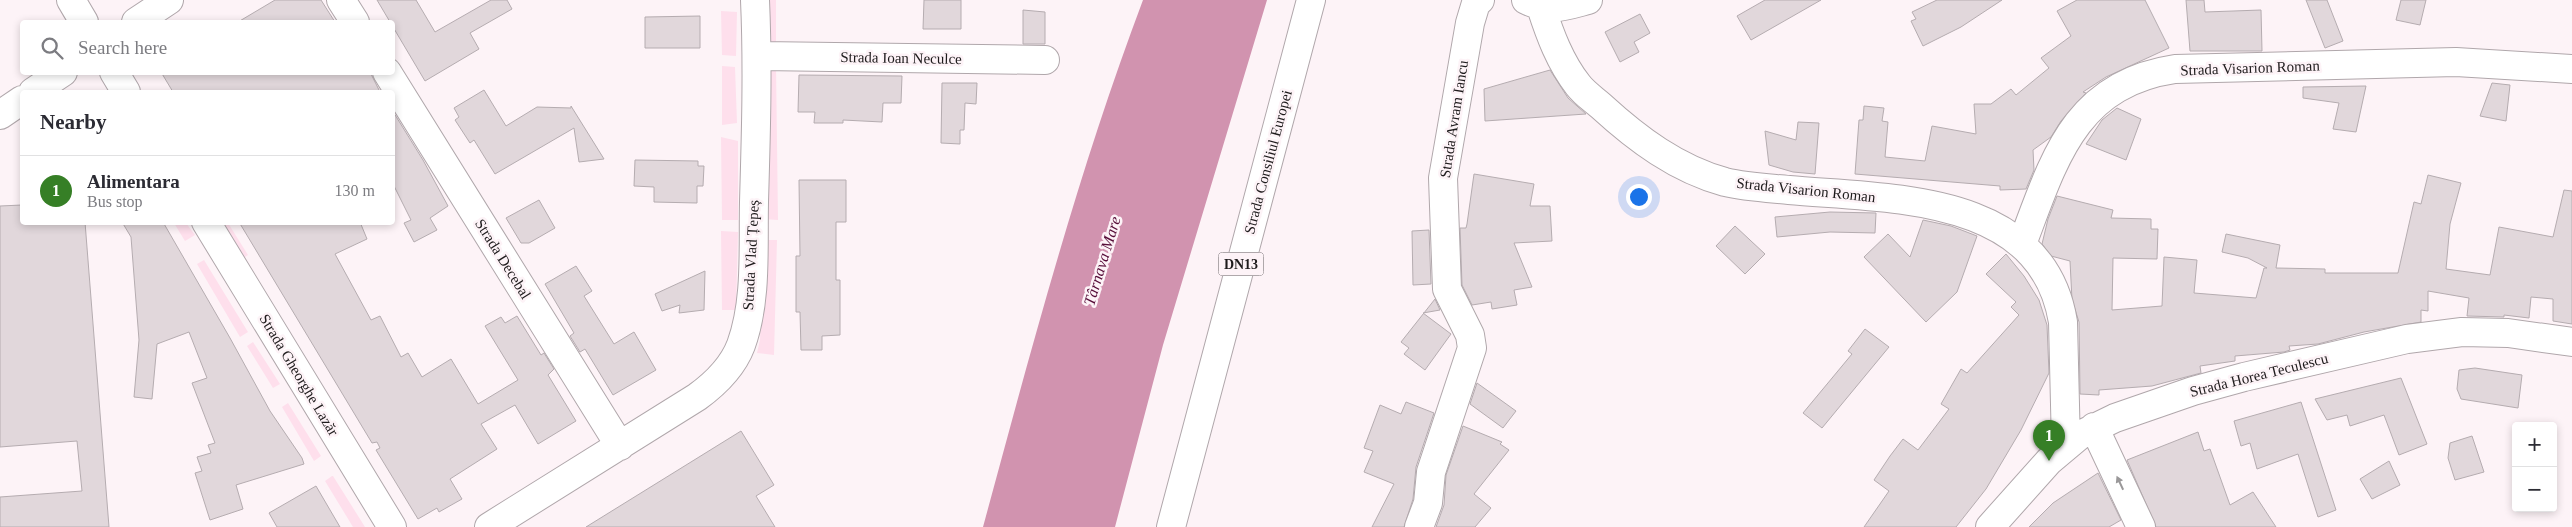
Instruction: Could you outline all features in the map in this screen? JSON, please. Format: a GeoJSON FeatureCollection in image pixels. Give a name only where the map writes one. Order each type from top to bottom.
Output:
{"type":"FeatureCollection","features":[{"type":"Feature","properties":{"kind":"main road"},"geometry":{"type":"LineString","coordinates":[[70,0],[83,20]]}},
{"type":"Feature","properties":{"kind":"main road"},"geometry":{"type":"LineString","coordinates":[[139,20],[169,0]]}},
{"type":"Feature","properties":{"kind":"main road"},"geometry":{"type":"LineString","coordinates":[[341,0],[354,20]]}},
{"type":"Feature","properties":{"kind":"main road","name":"Strada Vlad Țepeș"},"geometry":{"type":"LineString","coordinates":[[489,527],[620,446],[713,385],[740,348],[747,325],[753,280],[757,56],[755,0]]}},
{"type":"Feature","properties":{"kind":"main road","name":"Strada Consiliul Europei"},"geometry":{"type":"LineString","coordinates":[[1171,527],[1311,0]]}},
{"type":"Feature","properties":{"kind":"main road","name":"Strada Avram Iancu"},"geometry":{"type":"LineString","coordinates":[[1419,527],[1428,503],[1431,472],[1472,348],[1470,335],[1447,289],[1443,178],[1470,23],[1476,3],[1480,0]]}},
{"type":"Feature","properties":{"kind":"main road"},"geometry":{"type":"LineString","coordinates":[[1534,4],[1557,8],[1588,0]]}},
{"type":"Feature","properties":{"kind":"main road","name":"Strada Visarion Roman"},"geometry":{"type":"LineString","coordinates":[[1534,4],[1555,47],[1579,86],[1649,146],[1697,172],[1726,182],[1758,187],[1910,200],[1947,208],[1981,219],[2002,229],[2022,244],[2045,273],[2056,292],[2060,306],[2066,446]]}},
{"type":"Feature","properties":{"kind":"main road","name":"Strada Ioan Neculce"},"geometry":{"type":"LineString","coordinates":[[757,56],[1045,60]]}},
{"type":"Feature","properties":{"kind":"main road","name":"Strada Visarion Roman"},"geometry":{"type":"LineString","coordinates":[[2022,244],[2053,166],[2077,124],[2088,110],[2109,92],[2152,73],[2175,69],[2456,62],[2572,69]]}},
{"type":"Feature","properties":{"kind":"main road"},"geometry":{"type":"LineString","coordinates":[[36,90],[58,75]]}},
{"type":"Feature","properties":{"kind":"main road"},"geometry":{"type":"LineString","coordinates":[[116,75],[125,90]]}},
{"type":"Feature","properties":{"kind":"main road","name":"Strada Decebal"},"geometry":{"type":"LineString","coordinates":[[389,75],[620,446]]}},
{"type":"Feature","properties":{"kind":"main road"},"geometry":{"type":"LineString","coordinates":[[0,115],[20,101]]}},
{"type":"Feature","properties":{"kind":"main road","name":"Strada Gheorghe Lazăr"},"geometry":{"type":"LineString","coordinates":[[208,225],[392,527]]}},
{"type":"Feature","properties":{"kind":"main road","name":"Strada Horea Teculescu"},"geometry":{"type":"LineString","coordinates":[[1990,527],[2049,461],[2066,446],[2094,427],[2193,391],[2244,377],[2407,339],[2462,332],[2508,333],[2572,342]]}},
{"type":"Feature","properties":{"kind":"main road"},"geometry":{"type":"LineString","coordinates":[[2094,427],[2141,527]]}},
{"type":"Feature","properties":{"kind":"shaded area"},"geometry":{"type":"Polygon","coordinates":[[[760,0],[776,0],[776,50],[768,49],[760,0]]]}},
{"type":"Feature","properties":{"kind":"shaded area"},"geometry":{"type":"Polygon","coordinates":[[[721,11],[737,12],[736,56],[722,55],[721,11]]]}},
{"type":"Feature","properties":{"kind":"shaded area"},"geometry":{"type":"Polygon","coordinates":[[[722,66],[735,67],[737,123],[722,125],[722,66]]]}},
{"type":"Feature","properties":{"kind":"shaded area"},"geometry":{"type":"Polygon","coordinates":[[[765,66],[776,66],[778,220],[763,219],[765,66]]]}},
{"type":"Feature","properties":{"kind":"shaded area"},"geometry":{"type":"Polygon","coordinates":[[[721,137],[738,141],[738,220],[722,220],[721,137]]]}},
{"type":"Feature","properties":{"kind":"shaded area"},"geometry":{"type":"Polygon","coordinates":[[[175,225],[188,225],[195,235],[185,241],[175,225]]]}},
{"type":"Feature","properties":{"kind":"shaded area"},"geometry":{"type":"Polygon","coordinates":[[[217,225],[229,225],[248,255],[239,261],[217,225]]]}},
{"type":"Feature","properties":{"kind":"shaded area"},"geometry":{"type":"Polygon","coordinates":[[[721,231],[738,232],[736,310],[722,310],[721,231]]]}},
{"type":"Feature","properties":{"kind":"shaded area"},"geometry":{"type":"Polygon","coordinates":[[[763,240],[777,240],[774,355],[757,353],[760,340],[763,240]]]}},
{"type":"Feature","properties":{"kind":"shaded area"},"geometry":{"type":"Polygon","coordinates":[[[204,260],[248,332],[240,337],[197,264],[204,260]]]}},
{"type":"Feature","properties":{"kind":"shaded area"},"geometry":{"type":"Polygon","coordinates":[[[253,342],[280,384],[273,388],[247,346],[253,342]]]}},
{"type":"Feature","properties":{"kind":"shaded area"},"geometry":{"type":"Polygon","coordinates":[[[288,403],[321,456],[314,461],[282,407],[288,403]]]}},
{"type":"Feature","properties":{"kind":"shaded area"},"geometry":{"type":"Polygon","coordinates":[[[332,476],[365,527],[353,527],[325,481],[332,476]]]}},
{"type":"Feature","properties":{"kind":"water","name":"Târnava Mare"},"geometry":{"type":"Polygon","coordinates":[[[1143,0],[1267,0],[1163,345],[1115,527],[983,527],[1076,196],[1119,65],[1143,0]]]}},
{"type":"Feature","properties":{"kind":"building"},"geometry":{"type":"Polygon","coordinates":[[[275,0],[321,0],[334,20],[241,20],[275,0]]]}},
{"type":"Feature","properties":{"kind":"building"},"geometry":{"type":"Polygon","coordinates":[[[377,0],[416,0],[435,32],[491,0],[507,0],[512,9],[470,33],[479,49],[425,81],[395,30],[395,20],[389,20],[377,0]]]}},
{"type":"Feature","properties":{"kind":"building"},"geometry":{"type":"Polygon","coordinates":[[[924,0],[961,0],[961,29],[923,29],[924,0]]]}},
{"type":"Feature","properties":{"kind":"building"},"geometry":{"type":"Polygon","coordinates":[[[1765,0],[1821,0],[1751,40],[1737,16],[1765,0]]]}},
{"type":"Feature","properties":{"kind":"building"},"geometry":{"type":"Polygon","coordinates":[[[1937,0],[2002,0],[1961,27],[1923,46],[1911,21],[1916,19],[1912,12],[1937,0]]]}},
{"type":"Feature","properties":{"kind":"building"},"geometry":{"type":"Polygon","coordinates":[[[2077,0],[2145,0],[2169,48],[2106,77],[2083,92],[2086,93],[2061,121],[2051,137],[2033,150],[2034,170],[2026,189],[2000,190],[2000,186],[1855,174],[1859,120],[1863,120],[1864,106],[1884,108],[1882,121],[1888,122],[1885,157],[1925,161],[1932,126],[1976,134],[1974,104],[1991,104],[2011,89],[2016,95],[2049,68],[2041,58],[2071,36],[2057,11],[2077,0]]]}},
{"type":"Feature","properties":{"kind":"building"},"geometry":{"type":"Polygon","coordinates":[[[2186,0],[2204,0],[2205,12],[2261,10],[2262,51],[2190,51],[2186,0]]]}},
{"type":"Feature","properties":{"kind":"building"},"geometry":{"type":"Polygon","coordinates":[[[2306,0],[2327,0],[2343,41],[2325,48],[2306,0]]]}},
{"type":"Feature","properties":{"kind":"building"},"geometry":{"type":"Polygon","coordinates":[[[2401,0],[2426,0],[2420,25],[2396,20],[2401,0]]]}},
{"type":"Feature","properties":{"kind":"building"},"geometry":{"type":"Polygon","coordinates":[[[1023,10],[1045,12],[1045,44],[1023,44],[1023,10]]]}},
{"type":"Feature","properties":{"kind":"building"},"geometry":{"type":"Polygon","coordinates":[[[1640,14],[1650,33],[1634,42],[1639,52],[1620,62],[1605,32],[1640,14]]]}},
{"type":"Feature","properties":{"kind":"building"},"geometry":{"type":"Polygon","coordinates":[[[700,16],[700,48],[645,48],[645,17],[700,16]]]}},
{"type":"Feature","properties":{"kind":"building"},"geometry":{"type":"Polygon","coordinates":[[[1550,70],[1568,98],[1586,114],[1485,121],[1484,89],[1550,70]]]}},
{"type":"Feature","properties":{"kind":"building"},"geometry":{"type":"Polygon","coordinates":[[[163,75],[372,75],[379,90],[172,90],[163,75]]]}},
{"type":"Feature","properties":{"kind":"building"},"geometry":{"type":"Polygon","coordinates":[[[799,75],[902,76],[901,103],[883,103],[882,122],[843,120],[843,123],[814,123],[815,112],[798,112],[799,75]]]}},
{"type":"Feature","properties":{"kind":"building"},"geometry":{"type":"Polygon","coordinates":[[[942,83],[977,83],[976,104],[965,103],[964,130],[960,130],[960,144],[941,143],[942,83]]]}},
{"type":"Feature","properties":{"kind":"building"},"geometry":{"type":"Polygon","coordinates":[[[2492,83],[2510,85],[2506,121],[2480,116],[2492,83]]]}},
{"type":"Feature","properties":{"kind":"building"},"geometry":{"type":"Polygon","coordinates":[[[2366,86],[2356,132],[2333,129],[2339,103],[2303,98],[2303,87],[2366,86]]]}},
{"type":"Feature","properties":{"kind":"building"},"geometry":{"type":"Polygon","coordinates":[[[484,90],[506,126],[537,107],[571,108],[571,106],[604,159],[579,162],[574,128],[495,174],[474,140],[470,143],[455,120],[459,117],[454,108],[484,90]]]}},
{"type":"Feature","properties":{"kind":"building"},"geometry":{"type":"Polygon","coordinates":[[[2117,108],[2141,119],[2126,160],[2086,144],[2102,120],[2117,108]]]}},
{"type":"Feature","properties":{"kind":"building"},"geometry":{"type":"Polygon","coordinates":[[[395,115],[423,160],[448,206],[430,218],[437,230],[414,242],[404,223],[411,220],[395,188],[395,115]]]}},
{"type":"Feature","properties":{"kind":"building"},"geometry":{"type":"Polygon","coordinates":[[[1798,122],[1819,123],[1815,174],[1793,172],[1769,165],[1765,131],[1796,140],[1798,122]]]}},
{"type":"Feature","properties":{"kind":"building"},"geometry":{"type":"Polygon","coordinates":[[[635,160],[698,161],[698,166],[704,166],[703,186],[697,186],[697,203],[654,202],[654,187],[634,186],[635,160]]]}},
{"type":"Feature","properties":{"kind":"building"},"geometry":{"type":"Polygon","coordinates":[[[1474,174],[1534,184],[1530,206],[1550,206],[1552,241],[1514,243],[1532,287],[1514,290],[1517,305],[1492,309],[1491,302],[1472,305],[1462,285],[1460,228],[1466,228],[1474,174]]]}},
{"type":"Feature","properties":{"kind":"building"},"geometry":{"type":"Polygon","coordinates":[[[2428,175],[2461,183],[2450,224],[2446,269],[2490,275],[2499,227],[2553,237],[2564,190],[2572,191],[2572,324],[2553,321],[2553,299],[2531,297],[2529,318],[2504,315],[2504,317],[2467,316],[2469,298],[2428,291],[2428,311],[2421,310],[2421,322],[2364,332],[2318,344],[2289,346],[2290,350],[2284,352],[2235,356],[2235,361],[2200,366],[2201,373],[2152,386],[2099,390],[2099,395],[2080,394],[2079,322],[2072,300],[2070,261],[2051,256],[2042,244],[2048,219],[2057,196],[2113,210],[2111,218],[2151,219],[2151,229],[2158,229],[2157,259],[2113,258],[2112,310],[2162,306],[2164,257],[2197,260],[2194,293],[2256,298],[2264,268],[2267,268],[2248,258],[2222,252],[2226,234],[2280,245],[2276,268],[2325,269],[2325,273],[2398,273],[2414,202],[2421,204],[2428,175]]]}},
{"type":"Feature","properties":{"kind":"building"},"geometry":{"type":"Polygon","coordinates":[[[799,180],[846,180],[846,222],[836,222],[836,280],[840,280],[840,335],[822,336],[822,350],[801,350],[800,312],[796,312],[796,256],[800,256],[799,180]]]}},
{"type":"Feature","properties":{"kind":"building"},"geometry":{"type":"Polygon","coordinates":[[[539,200],[555,228],[529,243],[521,243],[506,218],[539,200]]]}},
{"type":"Feature","properties":{"kind":"building"},"geometry":{"type":"Polygon","coordinates":[[[20,205],[20,225],[85,225],[109,527],[0,527],[0,497],[82,491],[77,441],[0,447],[0,206],[20,205]]]}},
{"type":"Feature","properties":{"kind":"building"},"geometry":{"type":"Polygon","coordinates":[[[1830,212],[1876,213],[1875,233],[1830,232],[1777,237],[1775,217],[1830,212]]]}},
{"type":"Feature","properties":{"kind":"building"},"geometry":{"type":"Polygon","coordinates":[[[1923,220],[1951,226],[1977,236],[1957,292],[1926,322],[1864,257],[1888,234],[1910,257],[1923,220]]]}},
{"type":"Feature","properties":{"kind":"building"},"geometry":{"type":"Polygon","coordinates":[[[124,225],[165,225],[270,411],[302,458],[304,464],[236,485],[243,509],[210,520],[195,473],[202,471],[197,457],[211,453],[208,445],[215,443],[192,383],[207,378],[189,332],[157,344],[152,399],[134,397],[139,340],[131,237],[124,225]]]}},
{"type":"Feature","properties":{"kind":"building"},"geometry":{"type":"Polygon","coordinates":[[[241,225],[361,225],[367,239],[335,254],[371,320],[380,316],[401,357],[408,353],[422,377],[451,359],[478,404],[518,380],[485,326],[501,317],[505,323],[517,316],[541,355],[544,353],[554,369],[548,375],[576,421],[538,444],[515,405],[481,424],[497,449],[450,479],[462,499],[439,512],[437,508],[418,519],[376,450],[380,448],[377,442],[372,443],[241,225]]]}},
{"type":"Feature","properties":{"kind":"building"},"geometry":{"type":"Polygon","coordinates":[[[1735,226],[1765,254],[1745,274],[1716,246],[1735,226]]]}},
{"type":"Feature","properties":{"kind":"building"},"geometry":{"type":"Polygon","coordinates":[[[1429,230],[1431,284],[1413,285],[1412,231],[1429,230]]]}},
{"type":"Feature","properties":{"kind":"building"},"geometry":{"type":"Polygon","coordinates":[[[2006,254],[2024,276],[2039,300],[2047,325],[2049,373],[2021,430],[1986,489],[1956,527],[1864,527],[1889,491],[1874,480],[1890,456],[1903,439],[1918,450],[1949,409],[1941,404],[1961,369],[1967,373],[2019,315],[2011,307],[2016,302],[1986,274],[2006,254]]]}},
{"type":"Feature","properties":{"kind":"building"},"geometry":{"type":"Polygon","coordinates":[[[576,266],[592,291],[584,296],[614,344],[634,332],[656,370],[613,395],[585,349],[580,352],[570,336],[574,333],[545,284],[576,266]]]}},
{"type":"Feature","properties":{"kind":"building"},"geometry":{"type":"Polygon","coordinates":[[[705,271],[704,310],[679,313],[680,305],[662,311],[655,294],[705,271]]]}},
{"type":"Feature","properties":{"kind":"building"},"geometry":{"type":"Polygon","coordinates":[[[1435,299],[1440,310],[1424,313],[1435,299]]]}},
{"type":"Feature","properties":{"kind":"building"},"geometry":{"type":"Polygon","coordinates":[[[1424,313],[1451,334],[1425,370],[1404,354],[1409,348],[1401,342],[1424,313]]]}},
{"type":"Feature","properties":{"kind":"building"},"geometry":{"type":"Polygon","coordinates":[[[1865,329],[1889,347],[1822,428],[1803,413],[1852,354],[1848,351],[1865,329]]]}},
{"type":"Feature","properties":{"kind":"building"},"geometry":{"type":"Polygon","coordinates":[[[2475,368],[2522,375],[2518,408],[2461,399],[2457,389],[2459,370],[2475,368]]]}},
{"type":"Feature","properties":{"kind":"building"},"geometry":{"type":"Polygon","coordinates":[[[2401,378],[2427,444],[2399,455],[2384,415],[2350,426],[2347,415],[2327,420],[2315,399],[2401,378]]]}},
{"type":"Feature","properties":{"kind":"building"},"geometry":{"type":"Polygon","coordinates":[[[1477,383],[1516,411],[1503,428],[1470,404],[1477,383]]]}},
{"type":"Feature","properties":{"kind":"building"},"geometry":{"type":"Polygon","coordinates":[[[1406,402],[1434,413],[1416,467],[1413,499],[1404,527],[1372,527],[1394,484],[1364,472],[1373,451],[1364,448],[1380,405],[1401,414],[1406,402]]]}},
{"type":"Feature","properties":{"kind":"building"},"geometry":{"type":"Polygon","coordinates":[[[2301,402],[2336,510],[2318,517],[2298,454],[2257,469],[2250,443],[2241,446],[2234,421],[2301,402]]]}},
{"type":"Feature","properties":{"kind":"building"},"geometry":{"type":"Polygon","coordinates":[[[1463,426],[1502,442],[1500,444],[1509,450],[1474,494],[1491,508],[1475,527],[1436,527],[1444,505],[1446,475],[1463,426]]]}},
{"type":"Feature","properties":{"kind":"building"},"geometry":{"type":"Polygon","coordinates":[[[741,431],[774,485],[756,496],[775,527],[586,527],[741,431]]]}},
{"type":"Feature","properties":{"kind":"building"},"geometry":{"type":"Polygon","coordinates":[[[2198,432],[2204,451],[2210,449],[2230,505],[2253,492],[2276,527],[2156,527],[2127,460],[2198,432]]]}},
{"type":"Feature","properties":{"kind":"building"},"geometry":{"type":"Polygon","coordinates":[[[2472,436],[2484,472],[2455,480],[2448,458],[2450,443],[2472,436]]]}},
{"type":"Feature","properties":{"kind":"building"},"geometry":{"type":"Polygon","coordinates":[[[2389,461],[2400,485],[2372,499],[2360,479],[2389,461]]]}},
{"type":"Feature","properties":{"kind":"building"},"geometry":{"type":"Polygon","coordinates":[[[2098,473],[2121,520],[2109,527],[2029,527],[2053,503],[2098,473]]]}},
{"type":"Feature","properties":{"kind":"building"},"geometry":{"type":"Polygon","coordinates":[[[316,486],[340,527],[277,527],[269,513],[316,486]]]}},
{"type":"Feature","properties":{"kind":"place","name":"Alimentara"},"geometry":{"type":"Point","coordinates":[2049,461]}}]}
